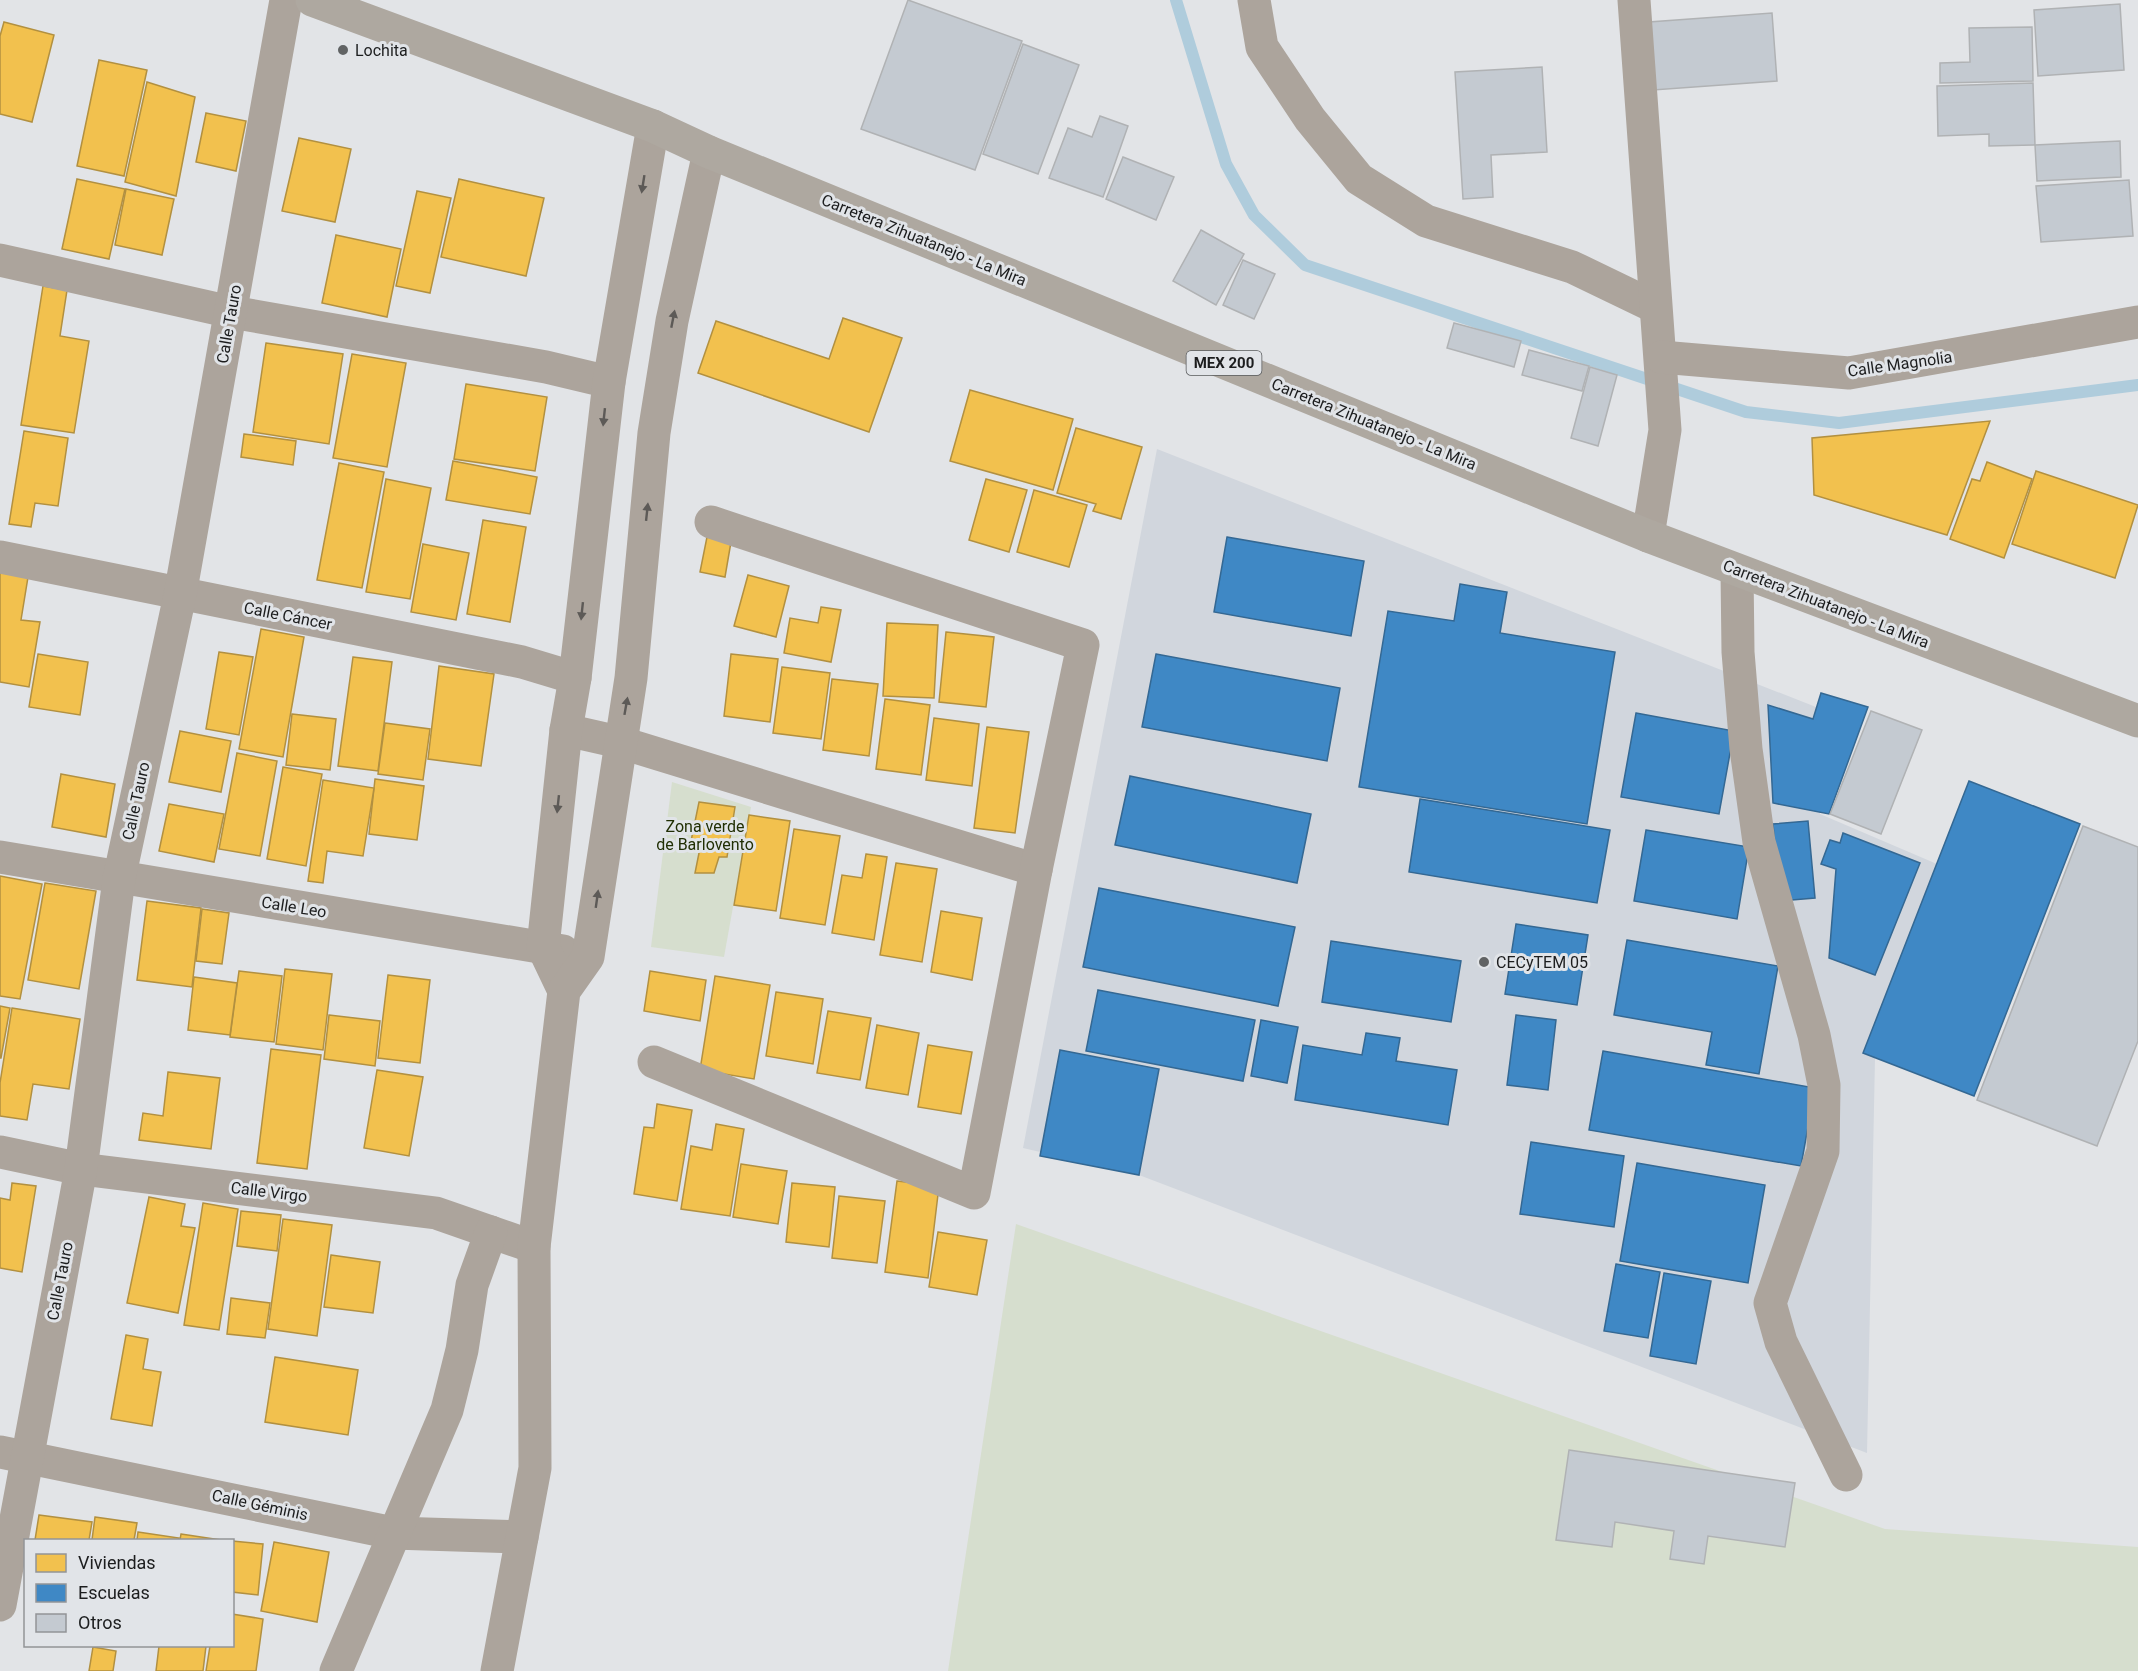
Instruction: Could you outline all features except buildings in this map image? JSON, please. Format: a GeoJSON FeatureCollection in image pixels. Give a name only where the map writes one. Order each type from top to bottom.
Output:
{"type":"FeatureCollection","features":[{"type":"Feature","properties":{"kind":"highway","name":"Carretera Zihuatanejo - La Mira"},"geometry":{"type":"LineString","coordinates":[[312,0],[653,126],[709,152],[1648,536],[2138,721]]}},
{"type":"Feature","properties":{"kind":"street","name":"Calle Tauro"},"geometry":{"type":"LineString","coordinates":[[0,1605],[14,1455],[81,1169],[120,879],[180,595],[286,0]]}},
{"type":"Feature","properties":{"kind":"street"},"geometry":{"type":"LineString","coordinates":[[1254,0],[1262,47],[1310,119],[1359,179],[1426,221],[1572,267],[1655,308]]}},
{"type":"Feature","properties":{"kind":"street"},"geometry":{"type":"LineString","coordinates":[[1634,0],[1665,430],[1648,536]]}},
{"type":"Feature","properties":{"kind":"street"},"geometry":{"type":"LineString","coordinates":[[564,991],[543,947],[566,730],[575,678],[609,382],[653,126]]}},
{"type":"Feature","properties":{"kind":"street"},"geometry":{"type":"LineString","coordinates":[[497,1671],[535,1468],[534,1247],[564,991],[588,957],[619,742],[631,678],[654,433],[672,321],[709,152]]}},
{"type":"Feature","properties":{"kind":"street"},"geometry":{"type":"LineString","coordinates":[[0,260],[231,312],[546,367],[609,382]]}},
{"type":"Feature","properties":{"kind":"street","name":"Calle Magnolia"},"geometry":{"type":"LineString","coordinates":[[1661,362],[1849,373],[2138,322]]}},
{"type":"Feature","properties":{"kind":"street"},"geometry":{"type":"LineString","coordinates":[[654,1062],[974,1193],[1036,870],[1083,645],[711,522]]}},
{"type":"Feature","properties":{"kind":"street","name":"Calle Cáncer"},"geometry":{"type":"LineString","coordinates":[[0,557],[522,662],[575,678]]}},
{"type":"Feature","properties":{"kind":"street"},"geometry":{"type":"LineString","coordinates":[[1737,571],[1738,652],[1746,748],[1759,842],[1815,1035],[1824,1085],[1823,1151],[1770,1303],[1781,1342],[1846,1475]]}},
{"type":"Feature","properties":{"kind":"street"},"geometry":{"type":"LineString","coordinates":[[566,730],[619,742],[1036,870]]}},
{"type":"Feature","properties":{"kind":"street","name":"Calle Leo"},"geometry":{"type":"LineString","coordinates":[[0,857],[120,879],[543,947],[588,957]]}},
{"type":"Feature","properties":{"kind":"street","name":"Calle Virgo"},"geometry":{"type":"LineString","coordinates":[[0,1152],[81,1169],[436,1213],[534,1247]]}},
{"type":"Feature","properties":{"kind":"street"},"geometry":{"type":"LineString","coordinates":[[336,1671],[447,1410],[462,1350],[472,1285],[491,1232]]}},
{"type":"Feature","properties":{"kind":"street","name":"Calle Géminis"},"geometry":{"type":"LineString","coordinates":[[14,1455],[393,1533],[522,1537]]}},
{"type":"Feature","properties":{"kind":"street"},"geometry":{"type":"LineString","coordinates":[[508,1615],[519,1671]]}},
{"type":"Feature","properties":{"kind":"shaded area","name":"CECyTEM 05"},"geometry":{"type":"Polygon","coordinates":[[[1157,449],[1816,707],[1820,814],[1944,867],[1875,1058],[1867,1453],[1139,1175],[1023,1148],[1157,449]]]}},
{"type":"Feature","properties":{"kind":"green space","name":"Zona verde de Barlovento"},"geometry":{"type":"Polygon","coordinates":[[[672,782],[751,807],[724,957],[651,947],[672,782]]]}},
{"type":"Feature","properties":{"kind":"green space"},"geometry":{"type":"Polygon","coordinates":[[[1016,1224],[1885,1529],[2138,1547],[2138,1671],[948,1671],[1016,1224]]]}},
{"type":"Feature","properties":{"kind":"waterway"},"geometry":{"type":"LineString","coordinates":[[1176,0],[1226,164],[1254,215],[1305,265],[1746,412],[1839,423],[2138,385]]}},
{"type":"Feature","properties":{"kind":"place","name":"Lochita"},"geometry":{"type":"Point","coordinates":[343,50]}},
{"type":"Feature","properties":{"kind":"place","name":"CECyTEM 05"},"geometry":{"type":"Point","coordinates":[1484,962]}}]}
